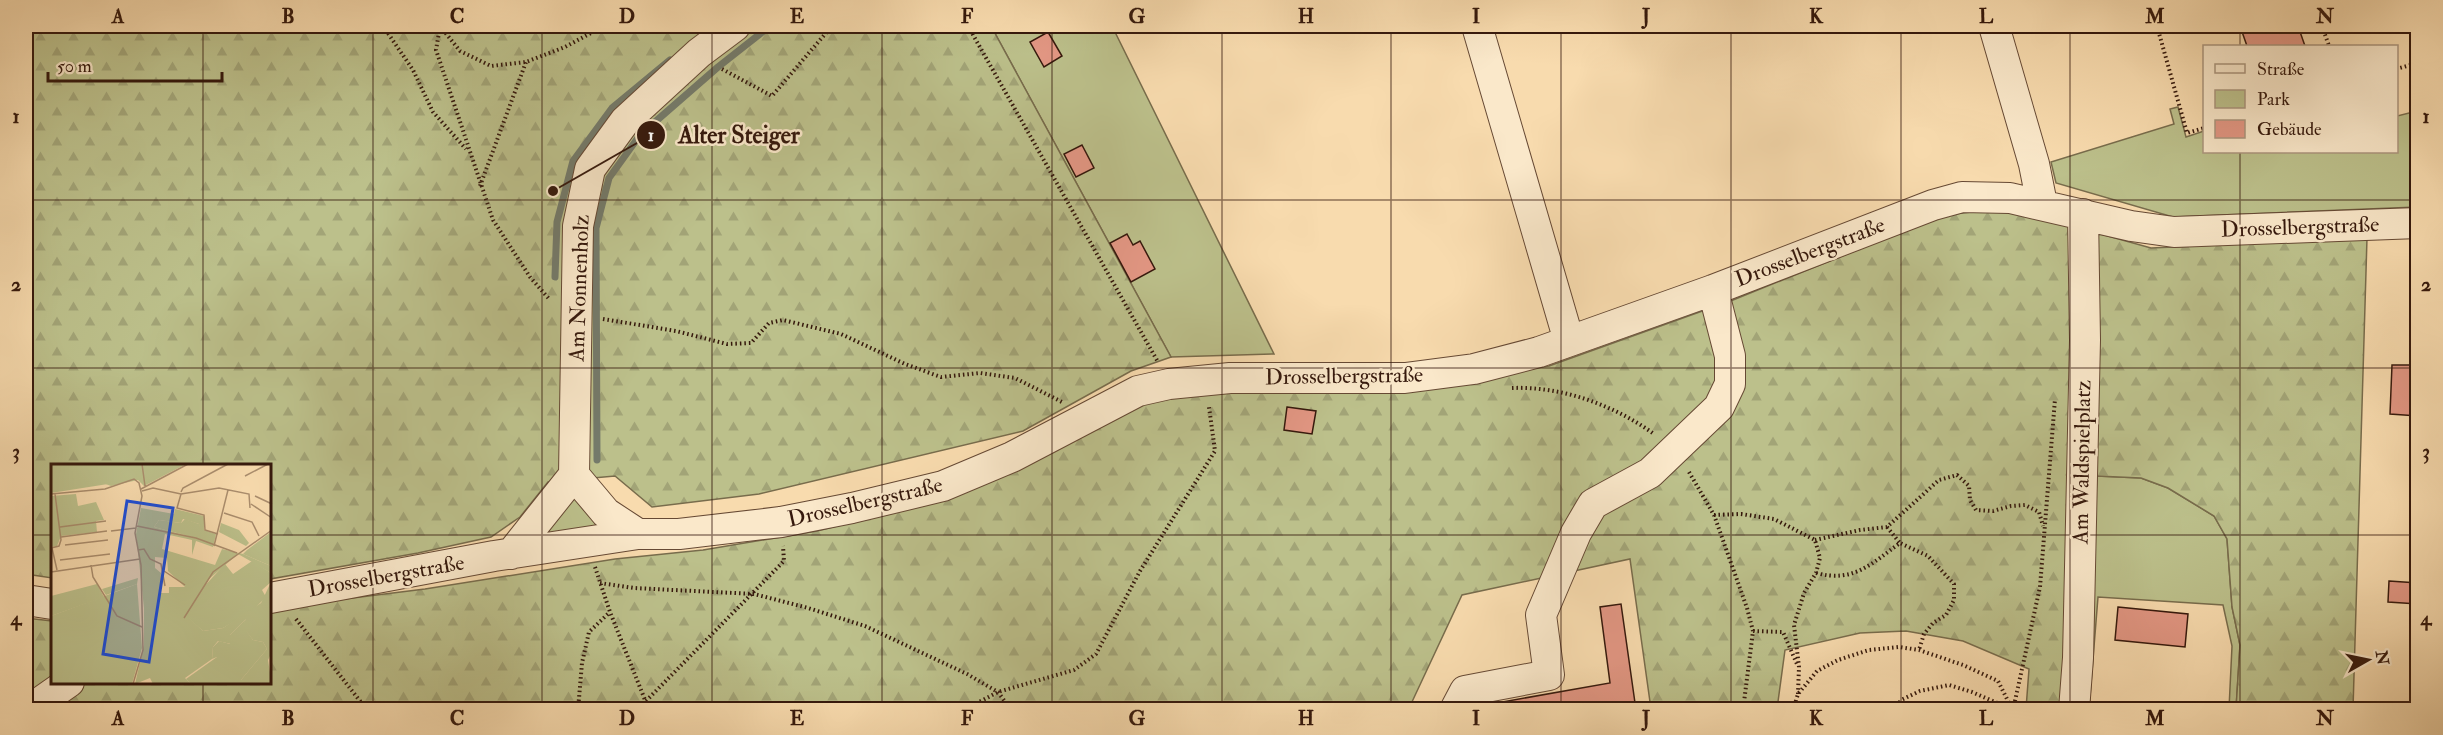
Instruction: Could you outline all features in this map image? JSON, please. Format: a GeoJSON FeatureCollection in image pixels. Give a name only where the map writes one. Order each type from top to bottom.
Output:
{"type":"FeatureCollection","features":[{"type":"Feature","properties":{"kind":"street","name":"Am Nonnenholz"},"geometry":{"type":"LineString","coordinates":[[574,474],[578,226],[590,169],[625,121],[699,53],[735,26]]}},
{"type":"Feature","properties":{"kind":"street"},"geometry":{"type":"LineString","coordinates":[[1477,26],[1569,341]]}},
{"type":"Feature","properties":{"kind":"street"},"geometry":{"type":"LineString","coordinates":[[1994,26],[2034,164],[2042,204]]}},
{"type":"Feature","properties":{"kind":"street","name":"Drosselbergstraße"},"geometry":{"type":"LineString","coordinates":[[272,597],[511,554],[638,534],[679,534],[781,522],[943,486],[1012,458],[1138,392],[1169,384],[1205,379],[1283,377],[1405,378],[1474,369],[1539,352],[1713,290],[1933,205],[1962,197],[2010,198],[2131,226],[2174,232],[2418,223]]}},
{"type":"Feature","properties":{"kind":"street","name":"Am Waldspielplatz"},"geometry":{"type":"LineString","coordinates":[[2074,710],[2078,658],[2085,340],[2083,214]]}},
{"type":"Feature","properties":{"kind":"street"},"geometry":{"type":"LineString","coordinates":[[1455,710],[1465,691],[1549,675],[1541,615],[1576,533],[1593,504],[1650,473],[1719,407],[1730,384],[1730,356],[1713,290]]}},
{"type":"Feature","properties":{"kind":"street"},"geometry":{"type":"LineString","coordinates":[[511,554],[574,474],[606,513],[638,534]]}},
{"type":"Feature","properties":{"kind":"street"},"geometry":{"type":"LineString","coordinates":[[26,600],[51,604]]}},
{"type":"Feature","properties":{"kind":"street"},"geometry":{"type":"LineString","coordinates":[[29,710],[66,684]]}},
{"type":"Feature","properties":{"kind":"path"},"geometry":{"type":"LineString","coordinates":[[383,26],[413,70],[434,112],[468,150]]}},
{"type":"Feature","properties":{"kind":"path"},"geometry":{"type":"LineString","coordinates":[[440,26],[436,50],[480,187],[493,220],[530,277],[558,309],[577,317],[620,320],[727,344],[751,343],[769,323],[783,320],[841,334],[905,364],[941,377],[980,373],[1015,378],[1044,395],[1071,406]]}},
{"type":"Feature","properties":{"kind":"path"},"geometry":{"type":"LineString","coordinates":[[440,26],[460,51],[491,66],[526,63],[565,47],[604,26]]}},
{"type":"Feature","properties":{"kind":"path"},"geometry":{"type":"LineString","coordinates":[[699,53],[772,96],[832,26]]}},
{"type":"Feature","properties":{"kind":"path"},"geometry":{"type":"LineString","coordinates":[[968,26],[1169,384]]}},
{"type":"Feature","properties":{"kind":"path"},"geometry":{"type":"LineString","coordinates":[[2157,26],[2187,133],[2203,129]]}},
{"type":"Feature","properties":{"kind":"path"},"geometry":{"type":"LineString","coordinates":[[2322,26],[2328,45]]}},
{"type":"Feature","properties":{"kind":"path"},"geometry":{"type":"LineString","coordinates":[[480,187],[526,63]]}},
{"type":"Feature","properties":{"kind":"path"},"geometry":{"type":"LineString","coordinates":[[2398,69],[2418,63]]}},
{"type":"Feature","properties":{"kind":"path"},"geometry":{"type":"LineString","coordinates":[[964,710],[998,692],[1074,670],[1096,654],[1140,571],[1215,452],[1205,379]]}},
{"type":"Feature","properties":{"kind":"path"},"geometry":{"type":"LineString","coordinates":[[1503,388],[1537,387],[1580,398],[1618,412],[1651,432],[1674,450],[1714,515],[1747,608],[1753,631],[1743,710]]}},
{"type":"Feature","properties":{"kind":"path"},"geometry":{"type":"LineString","coordinates":[[2012,710],[2040,587],[2055,395]]}},
{"type":"Feature","properties":{"kind":"path"},"geometry":{"type":"LineString","coordinates":[[1714,515],[1741,514],[1774,519],[1815,540],[1860,530],[1887,527],[1939,480],[1957,475],[1969,486],[1970,500],[1976,510],[1993,511],[2025,505],[2039,512],[2044,531]]}},
{"type":"Feature","properties":{"kind":"path"},"geometry":{"type":"LineString","coordinates":[[646,700],[754,594],[784,561],[781,522]]}},
{"type":"Feature","properties":{"kind":"path"},"geometry":{"type":"LineString","coordinates":[[1887,527],[1900,543],[1928,556],[1954,584],[1954,600],[1947,615],[1933,623],[1924,634],[1919,650]]}},
{"type":"Feature","properties":{"kind":"path"},"geometry":{"type":"LineString","coordinates":[[1793,710],[1798,694],[1799,667],[1794,625],[1804,593],[1816,573],[1820,558],[1815,540]]}},
{"type":"Feature","properties":{"kind":"path"},"geometry":{"type":"LineString","coordinates":[[586,542],[610,612],[649,710]]}},
{"type":"Feature","properties":{"kind":"path"},"geometry":{"type":"LineString","coordinates":[[1816,573],[1834,578],[1848,575],[1864,569],[1900,543]]}},
{"type":"Feature","properties":{"kind":"path"},"geometry":{"type":"LineString","coordinates":[[600,583],[633,588],[754,594],[865,626],[967,674],[998,692],[1011,710]]}},
{"type":"Feature","properties":{"kind":"path"},"geometry":{"type":"LineString","coordinates":[[272,597],[291,613],[367,710]]}},
{"type":"Feature","properties":{"kind":"path"},"geometry":{"type":"LineString","coordinates":[[579,710],[582,663],[589,632],[610,612]]}},
{"type":"Feature","properties":{"kind":"path"},"geometry":{"type":"LineString","coordinates":[[1753,631],[1783,632],[1799,667]]}},
{"type":"Feature","properties":{"kind":"path"},"geometry":{"type":"LineString","coordinates":[[1798,694],[1818,671],[1838,660],[1869,650],[1899,647],[1919,650],[1963,665],[1998,681],[2012,710]]}},
{"type":"Feature","properties":{"kind":"path"},"geometry":{"type":"LineString","coordinates":[[1895,710],[1901,700],[1920,691],[1949,685],[1972,692],[2012,710]]}},
{"type":"Feature","properties":{"kind":"green space"},"geometry":{"type":"Polygon","coordinates":[[[26,26],[991,26],[1171,357],[1131,371],[1023,431],[759,494],[652,507],[615,476],[548,482],[520,517],[491,537],[418,553],[272,579],[272,464],[51,464],[51,578],[26,574],[26,26]]]}},
{"type":"Feature","properties":{"kind":"green space"},"geometry":{"type":"Polygon","coordinates":[[[991,26],[1112,26],[1274,354],[1171,357],[991,26]]]}},
{"type":"Feature","properties":{"kind":"green space"},"geometry":{"type":"Polygon","coordinates":[[[2178,107],[2186,137],[2203,131],[2203,153],[2398,153],[2398,116],[2417,111],[2417,207],[2173,217],[2056,183],[2051,162],[2174,124],[2170,109],[2178,107]]]}},
{"type":"Feature","properties":{"kind":"green space"},"geometry":{"type":"Polygon","coordinates":[[[1990,210],[2025,213],[2151,248],[2367,238],[2353,709],[2236,709],[2240,645],[2232,607],[2227,539],[2214,516],[2168,488],[2141,478],[2097,476],[2083,709],[2026,709],[2029,669],[1963,641],[1906,631],[1860,633],[1785,650],[1777,709],[1651,709],[1630,559],[1462,595],[1411,704],[1392,710],[26,709],[26,618],[51,621],[51,684],[272,684],[272,612],[304,604],[425,589],[615,559],[703,550],[817,531],[946,499],[1139,404],[1175,393],[1432,384],[1549,366],[1733,300],[1944,215],[1990,210]]]}},
{"type":"Feature","properties":{"kind":"green space"},"geometry":{"type":"Polygon","coordinates":[[[2096,476],[2141,478],[2168,488],[2214,516],[2227,539],[2232,607],[2240,645],[2236,709],[2229,709],[2232,646],[2223,605],[2098,597],[2089,709],[2096,476]]]}},
{"type":"Feature","properties":{"kind":"green space"},"geometry":{"type":"Polygon","coordinates":[[[574,496],[606,529],[542,539],[574,496]]]}},
{"type":"Feature","properties":{"kind":"building"},"geometry":{"type":"Polygon","coordinates":[[[2240,26],[2298,26],[2305,45],[2247,45],[2240,26]]]}},
{"type":"Feature","properties":{"kind":"building"},"geometry":{"type":"Polygon","coordinates":[[[1048,32],[1062,56],[1044,67],[1030,42],[1048,32]]]}},
{"type":"Feature","properties":{"kind":"building"},"geometry":{"type":"Polygon","coordinates":[[[1082,145],[1094,168],[1076,177],[1064,154],[1082,145]]]}},
{"type":"Feature","properties":{"kind":"building"},"geometry":{"type":"Polygon","coordinates":[[[1127,234],[1133,245],[1140,241],[1155,269],[1131,282],[1110,243],[1127,234]]]}},
{"type":"Feature","properties":{"kind":"building"},"geometry":{"type":"Polygon","coordinates":[[[2392,365],[2411,365],[2410,375],[2418,376],[2418,416],[2390,414],[2392,365]]]}},
{"type":"Feature","properties":{"kind":"building"},"geometry":{"type":"Polygon","coordinates":[[[1287,407],[1316,411],[1312,434],[1284,430],[1287,407]]]}},
{"type":"Feature","properties":{"kind":"building"},"geometry":{"type":"Polygon","coordinates":[[[2389,581],[2418,583],[2418,604],[2388,602],[2389,581]]]}},
{"type":"Feature","properties":{"kind":"building"},"geometry":{"type":"Polygon","coordinates":[[[1621,604],[1636,710],[1503,710],[1502,702],[1610,683],[1600,607],[1621,604]]]}},
{"type":"Feature","properties":{"kind":"building"},"geometry":{"type":"Polygon","coordinates":[[[2118,607],[2188,614],[2185,647],[2115,640],[2118,607]]]}},
{"type":"Feature","properties":{"kind":"waterway"},"geometry":{"type":"LineString","coordinates":[[597,460],[596,228],[609,178],[640,135],[718,67],[770,26]]}},
{"type":"Feature","properties":{"kind":"waterway"},"geometry":{"type":"LineString","coordinates":[[555,277],[557,222],[573,161],[612,108],[670,60]]}},
{"type":"Feature","properties":{"kind":"place","name":"Alter Steiger"},"geometry":{"type":"Point","coordinates":[553,191]}}]}
